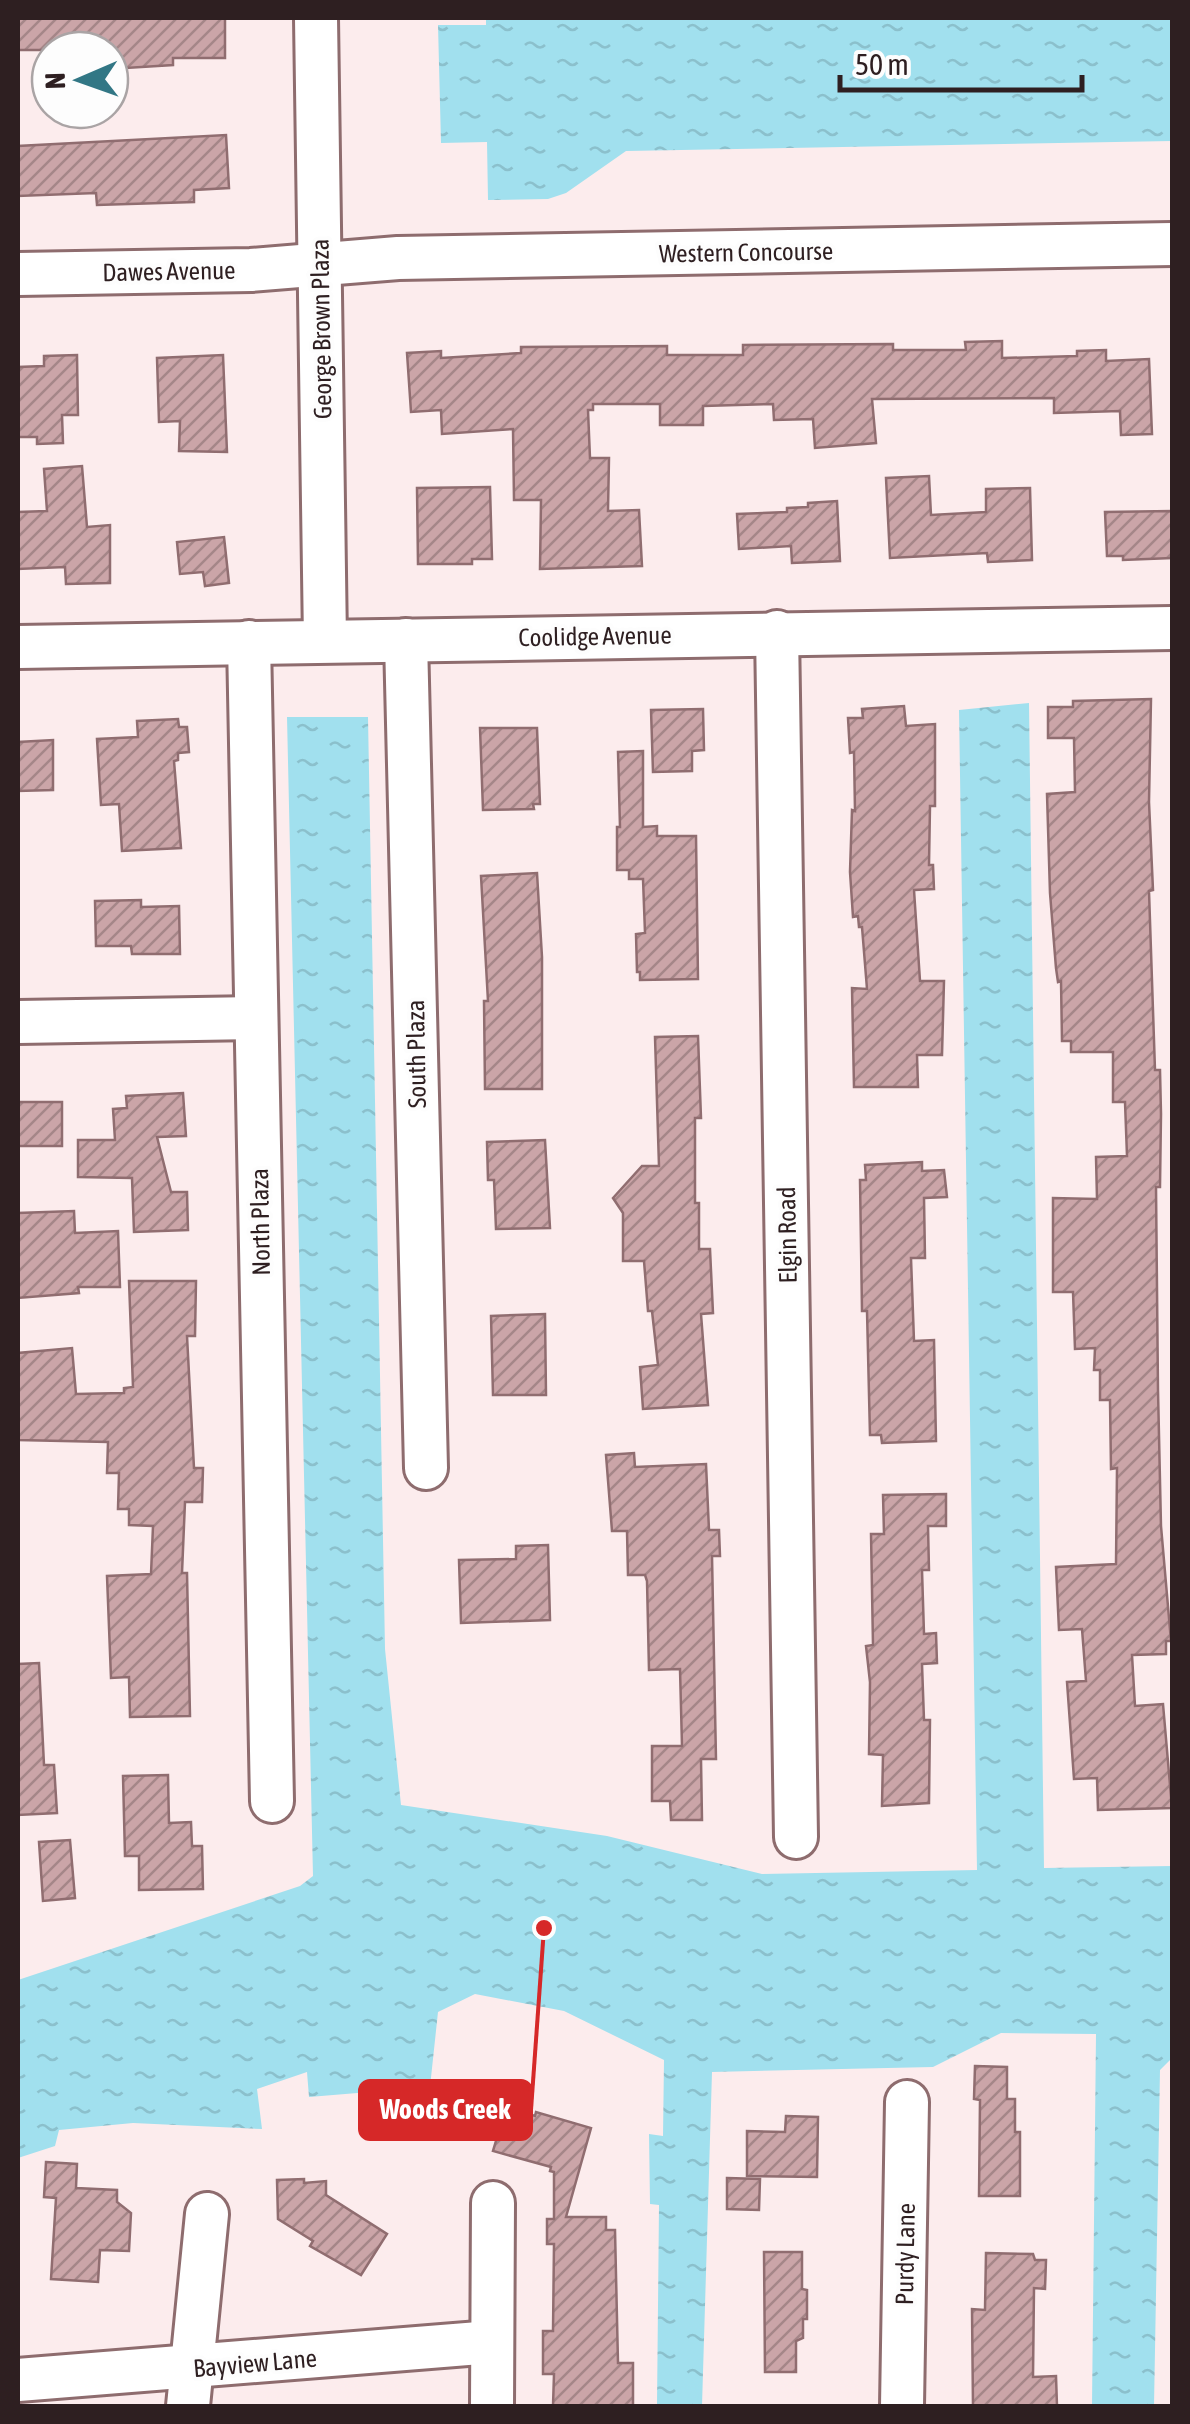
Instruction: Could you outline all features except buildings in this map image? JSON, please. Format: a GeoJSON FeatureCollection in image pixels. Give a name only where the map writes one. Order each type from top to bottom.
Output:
{"type":"FeatureCollection","features":[{"type":"Feature","properties":{"kind":"street","name":"George Brown Plaza"},"geometry":{"type":"LineString","coordinates":[[316,18],[325,642]]}},
{"type":"Feature","properties":{"kind":"street","name":"Western Concourse"},"geometry":{"type":"LineString","coordinates":[[320,264],[418,258],[1172,244]]}},
{"type":"Feature","properties":{"kind":"street","name":"Dawes Avenue"},"geometry":{"type":"LineString","coordinates":[[18,274],[251,270],[320,264]]}},
{"type":"Feature","properties":{"kind":"street","name":"Coolidge Avenue"},"geometry":{"type":"LineString","coordinates":[[18,647],[1172,628]]}},
{"type":"Feature","properties":{"kind":"street","name":"Elgin Road"},"geometry":{"type":"LineString","coordinates":[[778,632],[796,1837]]}},
{"type":"Feature","properties":{"kind":"street","name":"South Plaza"},"geometry":{"type":"LineString","coordinates":[[406,640],[426,1468]]}},
{"type":"Feature","properties":{"kind":"street","name":"North Plaza"},"geometry":{"type":"LineString","coordinates":[[250,642],[272,1801]]}},
{"type":"Feature","properties":{"kind":"street"},"geometry":{"type":"LineString","coordinates":[[18,1022],[256,1018]]}},
{"type":"Feature","properties":{"kind":"street","name":"Purdy Lane"},"geometry":{"type":"LineString","coordinates":[[902,2406],[907,2102]]}},
{"type":"Feature","properties":{"kind":"street"},"geometry":{"type":"LineString","coordinates":[[492,2406],[494,2203]]}},
{"type":"Feature","properties":{"kind":"street"},"geometry":{"type":"LineString","coordinates":[[190,2387],[208,2214]]}},
{"type":"Feature","properties":{"kind":"street","name":"Bayview Lane"},"geometry":{"type":"LineString","coordinates":[[18,2380],[190,2387],[492,2342]]}},
{"type":"Feature","properties":{"kind":"water"},"geometry":{"type":"Polygon","coordinates":[[[486,18],[1172,18],[1172,141],[626,151],[566,193],[548,199],[488,200],[487,142],[441,143],[438,25],[486,25],[486,18]]]}},
{"type":"Feature","properties":{"kind":"water"},"geometry":{"type":"Polygon","coordinates":[[[1029,703],[1044,1868],[1172,1866],[1172,2058],[1160,2070],[1154,2406],[1092,2406],[1096,2034],[1001,2033],[933,2067],[712,2072],[702,2406],[657,2406],[659,2205],[650,2204],[649,2134],[663,2136],[664,2060],[564,2011],[475,1994],[438,2012],[430,2087],[309,2097],[307,2072],[257,2089],[262,2129],[133,2123],[59,2130],[55,2146],[18,2158],[18,1980],[300,1886],[313,1876],[287,717],[368,717],[385,1649],[401,1805],[607,1836],[762,1874],[977,1870],[959,710],[1029,703]]]}},
{"type":"Feature","properties":{"kind":"place","name":"Woods Creek"},"geometry":{"type":"Point","coordinates":[544,1928]}}]}
